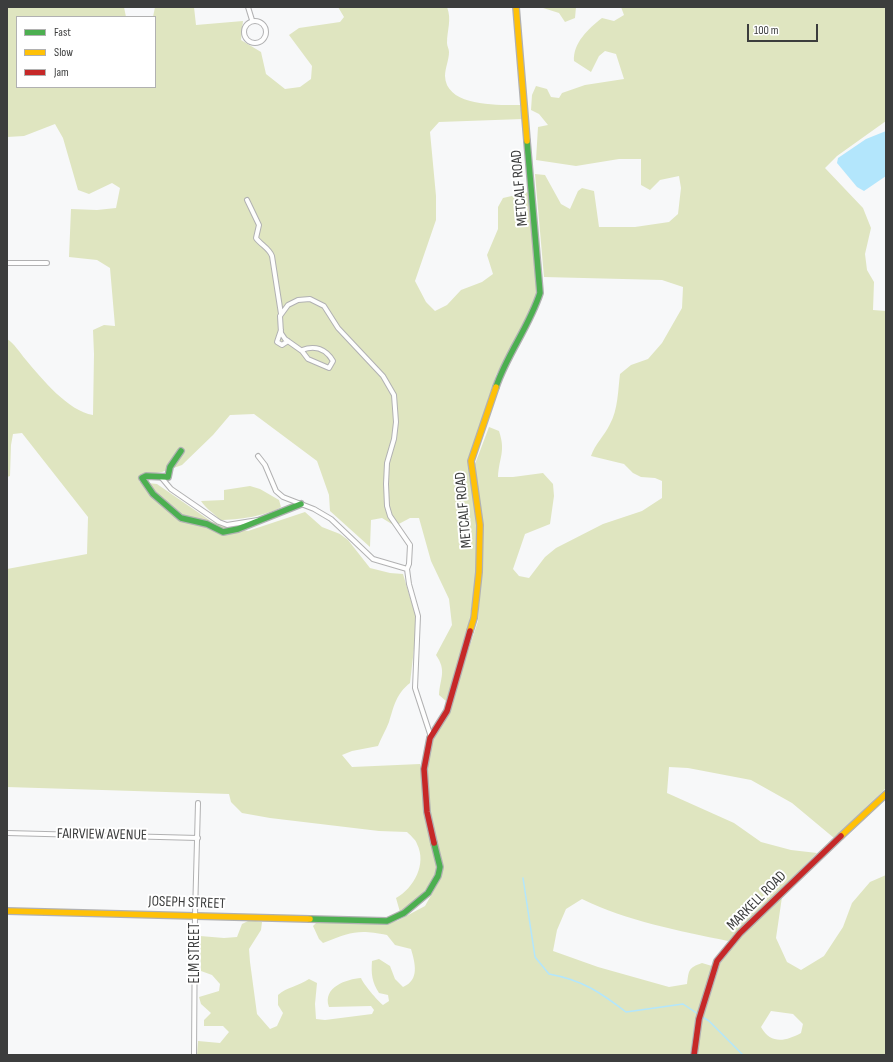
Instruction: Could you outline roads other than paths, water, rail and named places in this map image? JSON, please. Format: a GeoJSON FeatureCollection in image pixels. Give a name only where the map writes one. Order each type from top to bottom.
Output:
{"type":"FeatureCollection","features":[{"type":"Feature","properties":{"kind":"street"},"geometry":{"type":"LineString","coordinates":[[248,7],[252,20]]}},
{"type":"Feature","properties":{"kind":"street","name":"METCALF ROAD"},"geometry":{"type":"LineString","coordinates":[[367,921],[387,921],[400,917],[419,902],[438,876],[440,867],[427,812],[424,768],[431,737],[447,711],[474,618],[480,572],[480,525],[471,462],[500,374],[533,314],[540,293],[516,7]]}},
{"type":"Feature","properties":{"kind":"street"},"geometry":{"type":"LineString","coordinates":[[252,20],[260,22],[266,30],[266,36],[259,42],[248,42],[243,34],[246,24],[252,20]]}},
{"type":"Feature","properties":{"kind":"street"},"geometry":{"type":"LineString","coordinates":[[247,200],[259,225],[256,238],[270,250],[272,256],[281,315],[281,330],[277,342],[282,345],[288,341]]}},
{"type":"Feature","properties":{"kind":"street"},"geometry":{"type":"LineString","coordinates":[[7,262],[47,263]]}},
{"type":"Feature","properties":{"kind":"street"},"geometry":{"type":"LineString","coordinates":[[281,315],[288,305],[298,300],[310,299],[324,306],[338,328],[368,358],[390,386],[396,403],[396,422],[394,439],[387,464],[387,506],[390,516],[410,545],[409,564],[407,569],[409,584],[418,616],[415,688],[431,737]]}},
{"type":"Feature","properties":{"kind":"street"},"geometry":{"type":"LineString","coordinates":[[281,330],[285,339],[302,350],[308,359],[329,368],[333,361],[329,354],[322,350],[309,347],[302,350]]}},
{"type":"Feature","properties":{"kind":"street"},"geometry":{"type":"LineString","coordinates":[[181,451],[170,467],[168,477],[146,476],[142,478],[153,494],[181,518],[207,524],[223,532],[238,529],[301,504]]}},
{"type":"Feature","properties":{"kind":"street"},"geometry":{"type":"LineString","coordinates":[[258,456],[265,465],[276,490],[284,497],[314,509],[331,519],[373,559],[407,569]]}},
{"type":"Feature","properties":{"kind":"street"},"geometry":{"type":"LineString","coordinates":[[161,477],[172,489],[219,522],[227,524],[263,519]]}},
{"type":"Feature","properties":{"kind":"street","name":"MARKELL ROAD"},"geometry":{"type":"LineString","coordinates":[[694,1055],[699,1019],[717,961],[740,933],[886,794]]}},
{"type":"Feature","properties":{"kind":"street","name":"ELM STREET"},"geometry":{"type":"LineString","coordinates":[[194,1055],[195,915],[198,803]]}},
{"type":"Feature","properties":{"kind":"street","name":"FAIRVIEW AVENUE"},"geometry":{"type":"LineString","coordinates":[[7,833],[198,838]]}},
{"type":"Feature","properties":{"kind":"street","name":"JOSEPH STREET"},"geometry":{"type":"LineString","coordinates":[[7,911],[195,915],[367,921]]}},
{"type":"Feature","properties":{"kind":"water"},"geometry":{"type":"Polygon","coordinates":[[[886,131],[886,176],[864,191],[857,187],[837,163],[838,158],[866,139],[886,131]]]}},
{"type":"Feature","properties":{"kind":"waterway"},"geometry":{"type":"LineString","coordinates":[[523,878],[535,957],[549,974],[581,983],[608,998],[626,1012],[683,1004],[698,1014]]}},
{"type":"Feature","properties":{"kind":"waterway"},"geometry":{"type":"LineString","coordinates":[[701,1016],[709,1021],[743,1055]]}}]}
